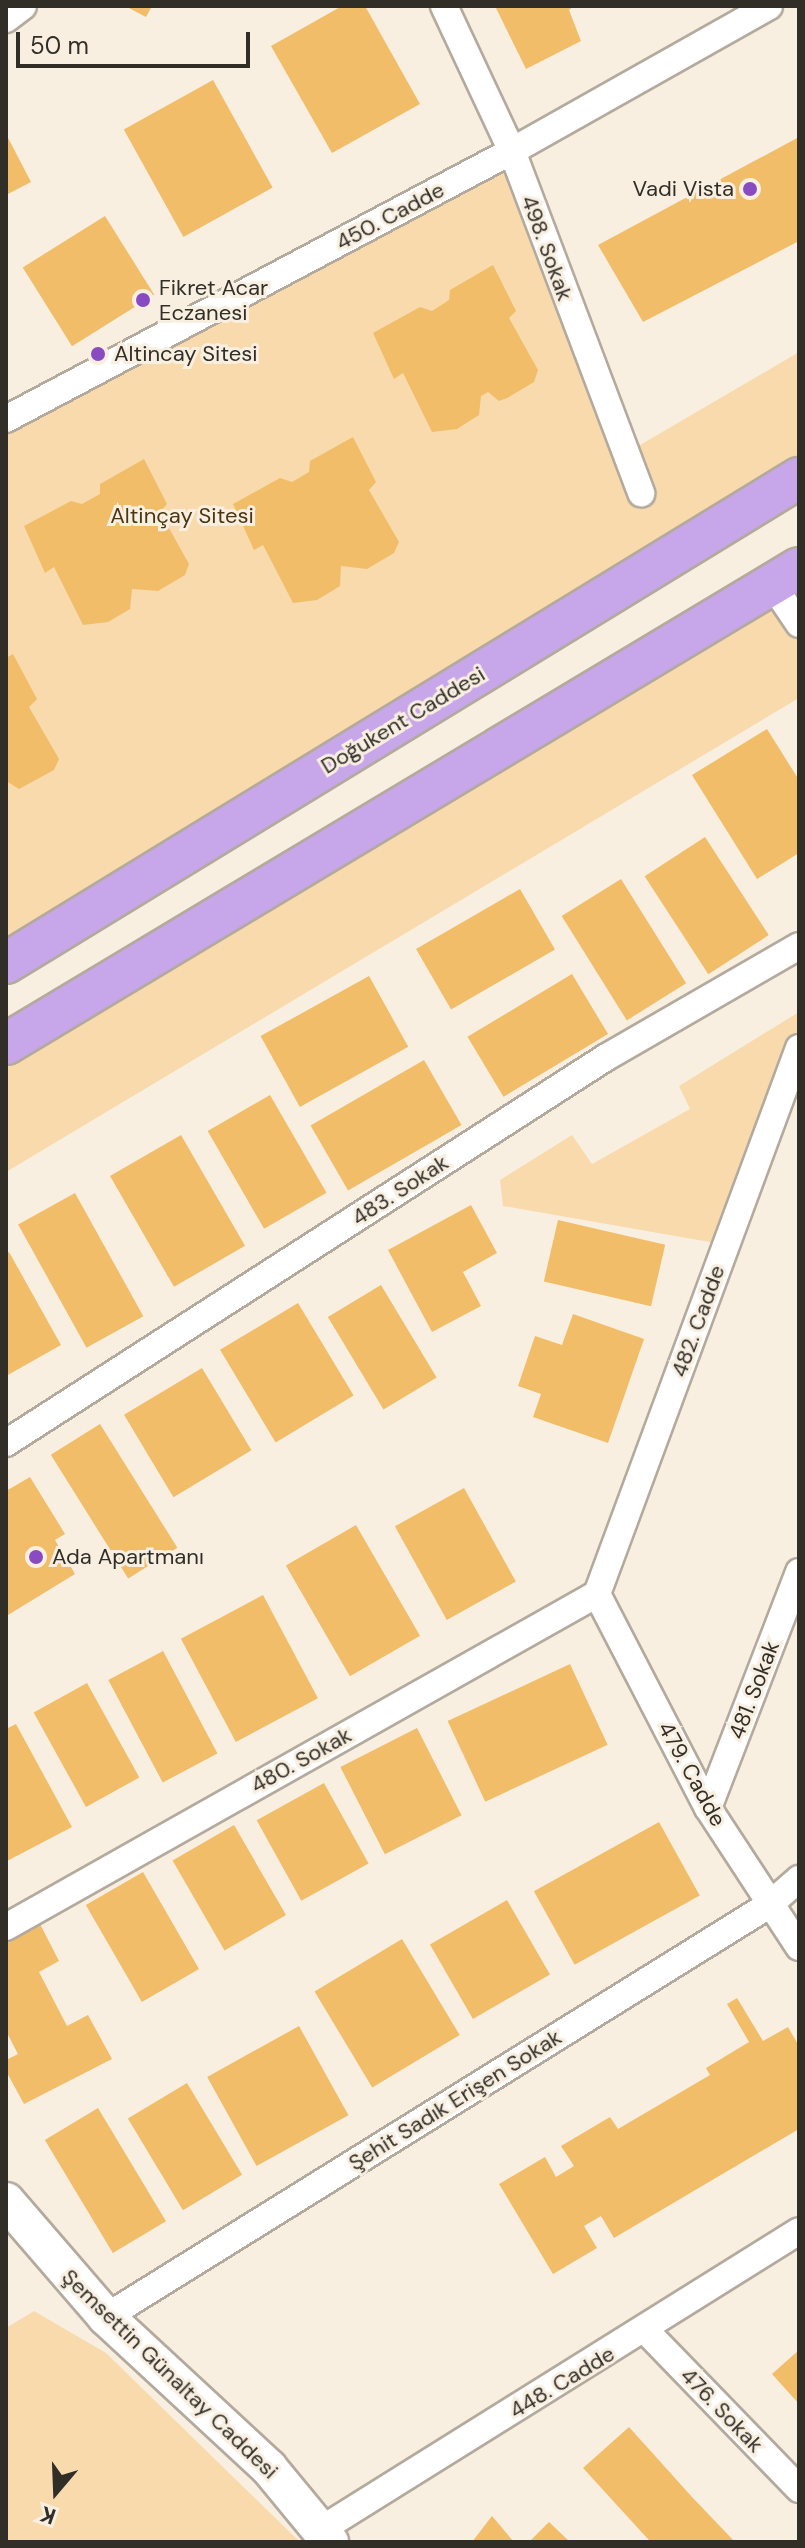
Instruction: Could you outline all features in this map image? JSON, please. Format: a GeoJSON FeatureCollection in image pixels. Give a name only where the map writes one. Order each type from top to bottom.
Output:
{"type":"FeatureCollection","features":[{"type":"Feature","properties":{"kind":"main road","name":"Doğukent Caddesi"},"geometry":{"type":"LineString","coordinates":[[6,963],[799,478]]}},
{"type":"Feature","properties":{"kind":"main road"},"geometry":{"type":"LineString","coordinates":[[6,1044],[786,576]]}},
{"type":"Feature","properties":{"kind":"main road","name":"Şemsettin Günaltay Caddesi"},"geometry":{"type":"LineString","coordinates":[[12,2223],[106,2317],[269,2468],[326,2536]]}},
{"type":"Feature","properties":{"kind":"street"},"geometry":{"type":"LineString","coordinates":[[6,19],[23,6]]}},
{"type":"Feature","properties":{"kind":"street","name":"498. Sokak"},"geometry":{"type":"LineString","coordinates":[[444,6],[512,151],[641,493]]}},
{"type":"Feature","properties":{"kind":"street","name":"450. Cadde"},"geometry":{"type":"LineString","coordinates":[[6,419],[512,151],[769,6]]}},
{"type":"Feature","properties":{"kind":"street"},"geometry":{"type":"LineString","coordinates":[[786,576],[799,624]]}},
{"type":"Feature","properties":{"kind":"street","name":"483. Sokak"},"geometry":{"type":"LineString","coordinates":[[6,1443],[605,1058],[799,946]]}},
{"type":"Feature","properties":{"kind":"street","name":"482. Cadde"},"geometry":{"type":"LineString","coordinates":[[597,1594],[799,1048]]}},
{"type":"Feature","properties":{"kind":"street","name":"481. Sokak"},"geometry":{"type":"LineString","coordinates":[[708,1808],[799,1572]]}},
{"type":"Feature","properties":{"kind":"street","name":"479. Cadde"},"geometry":{"type":"LineString","coordinates":[[597,1594],[708,1808],[799,1947]]}},
{"type":"Feature","properties":{"kind":"street","name":"480. Sokak"},"geometry":{"type":"LineString","coordinates":[[6,1927],[597,1594]]}},
{"type":"Feature","properties":{"kind":"street","name":"Şehit Sadık Erişen Sokak"},"geometry":{"type":"LineString","coordinates":[[106,2317],[769,1905],[799,1879]]}},
{"type":"Feature","properties":{"kind":"street","name":"448. Cadde"},"geometry":{"type":"LineString","coordinates":[[326,2536],[799,2231]]}},
{"type":"Feature","properties":{"kind":"street","name":"476. Sokak"},"geometry":{"type":"LineString","coordinates":[[646,2331],[799,2489]]}},
{"type":"Feature","properties":{"kind":"green space","name":"Altinçay Sitesi"},"geometry":{"type":"Polygon","coordinates":[[[512,151],[623,455],[799,352],[799,478],[6,963],[6,419],[512,151]]]}},
{"type":"Feature","properties":{"kind":"green space"},"geometry":{"type":"Polygon","coordinates":[[[799,568],[799,698],[6,1172],[6,1044],[799,568]]]}},
{"type":"Feature","properties":{"kind":"green space"},"geometry":{"type":"Polygon","coordinates":[[[799,1012],[799,1033],[721,1244],[503,1206],[500,1180],[572,1135],[592,1164],[690,1109],[679,1086],[799,1012]]]}},
{"type":"Feature","properties":{"kind":"green space"},"geometry":{"type":"Polygon","coordinates":[[[34,2311],[106,2353],[300,2542],[6,2542],[6,2328],[34,2311]]]}},
{"type":"Feature","properties":{"kind":"building"},"geometry":{"type":"Polygon","coordinates":[[[125,6],[152,6],[146,17],[125,6]]]}},
{"type":"Feature","properties":{"kind":"building"},"geometry":{"type":"Polygon","coordinates":[[[342,6],[365,6],[420,104],[332,153],[271,46],[342,6]]]}},
{"type":"Feature","properties":{"kind":"building"},"geometry":{"type":"Polygon","coordinates":[[[495,6],[574,6],[569,10],[581,41],[526,69],[495,6]]]}},
{"type":"Feature","properties":{"kind":"building"},"geometry":{"type":"Polygon","coordinates":[[[213,80],[273,188],[183,237],[124,129],[213,80]]]}},
{"type":"Feature","properties":{"kind":"building"},"geometry":{"type":"Polygon","coordinates":[[[6,134],[31,182],[6,195],[6,134]]]}},
{"type":"Feature","properties":{"kind":"building","name":"Vadi Vista"},"geometry":{"type":"Polygon","coordinates":[[[799,137],[799,241],[643,322],[598,245],[799,137]]]}},
{"type":"Feature","properties":{"kind":"building"},"geometry":{"type":"Polygon","coordinates":[[[105,216],[154,295],[72,346],[23,267],[105,216]]]}},
{"type":"Feature","properties":{"kind":"building"},"geometry":{"type":"Polygon","coordinates":[[[493,265],[516,311],[509,318],[538,370],[534,382],[499,401],[488,392],[481,396],[479,415],[457,429],[432,432],[403,373],[394,379],[373,333],[420,307],[432,311],[449,300],[450,290],[493,265]]]}},
{"type":"Feature","properties":{"kind":"building"},"geometry":{"type":"Polygon","coordinates":[[[353,437],[376,482],[369,490],[399,542],[394,553],[367,569],[341,566],[340,586],[317,600],[293,603],[263,545],[254,550],[233,504],[280,478],[292,482],[309,472],[310,461],[353,437]]]}},
{"type":"Feature","properties":{"kind":"building"},"geometry":{"type":"Polygon","coordinates":[[[144,459],[167,504],[160,512],[189,564],[185,575],[158,591],[132,589],[130,609],[108,622],[83,625],[54,567],[45,573],[24,526],[71,501],[82,504],[100,494],[100,484],[144,459]]]}},
{"type":"Feature","properties":{"kind":"building"},"geometry":{"type":"Polygon","coordinates":[[[13,654],[37,699],[29,707],[59,759],[54,770],[19,789],[6,781],[6,658],[13,654]]]}},
{"type":"Feature","properties":{"kind":"building"},"geometry":{"type":"Polygon","coordinates":[[[767,729],[799,780],[799,853],[757,879],[692,775],[767,729]]]}},
{"type":"Feature","properties":{"kind":"building"},"geometry":{"type":"Polygon","coordinates":[[[705,837],[769,935],[708,974],[645,876],[705,837]]]}},
{"type":"Feature","properties":{"kind":"building"},"geometry":{"type":"Polygon","coordinates":[[[621,879],[686,983],[627,1020],[562,916],[621,879]]]}},
{"type":"Feature","properties":{"kind":"building"},"geometry":{"type":"Polygon","coordinates":[[[520,889],[555,950],[451,1010],[416,949],[520,889]]]}},
{"type":"Feature","properties":{"kind":"building"},"geometry":{"type":"Polygon","coordinates":[[[572,974],[608,1034],[503,1097],[467,1037],[572,974]]]}},
{"type":"Feature","properties":{"kind":"building"},"geometry":{"type":"Polygon","coordinates":[[[369,976],[408,1047],[300,1107],[261,1036],[369,976]]]}},
{"type":"Feature","properties":{"kind":"building"},"geometry":{"type":"Polygon","coordinates":[[[424,1060],[462,1125],[348,1190],[311,1126],[424,1060]]]}},
{"type":"Feature","properties":{"kind":"building"},"geometry":{"type":"Polygon","coordinates":[[[270,1095],[326,1193],[264,1229],[208,1131],[270,1095]]]}},
{"type":"Feature","properties":{"kind":"building"},"geometry":{"type":"Polygon","coordinates":[[[181,1135],[245,1246],[174,1287],[110,1176],[181,1135]]]}},
{"type":"Feature","properties":{"kind":"building"},"geometry":{"type":"Polygon","coordinates":[[[75,1193],[143,1316],[87,1348],[18,1225],[75,1193]]]}},
{"type":"Feature","properties":{"kind":"building"},"geometry":{"type":"Polygon","coordinates":[[[471,1205],[497,1253],[463,1272],[481,1306],[432,1332],[388,1250],[471,1205]]]}},
{"type":"Feature","properties":{"kind":"building"},"geometry":{"type":"Polygon","coordinates":[[[558,1220],[665,1245],[651,1306],[544,1281],[558,1220]]]}},
{"type":"Feature","properties":{"kind":"building"},"geometry":{"type":"Polygon","coordinates":[[[9,1252],[61,1345],[6,1376],[6,1254],[9,1252]]]}},
{"type":"Feature","properties":{"kind":"building"},"geometry":{"type":"Polygon","coordinates":[[[381,1285],[437,1378],[383,1410],[328,1317],[381,1285]]]}},
{"type":"Feature","properties":{"kind":"building"},"geometry":{"type":"Polygon","coordinates":[[[298,1303],[354,1396],[276,1442],[220,1350],[298,1303]]]}},
{"type":"Feature","properties":{"kind":"building"},"geometry":{"type":"Polygon","coordinates":[[[573,1314],[644,1339],[608,1443],[533,1417],[541,1394],[518,1386],[535,1336],[562,1345],[573,1314]]]}},
{"type":"Feature","properties":{"kind":"building"},"geometry":{"type":"Polygon","coordinates":[[[202,1368],[251,1450],[173,1497],[124,1415],[202,1368]]]}},
{"type":"Feature","properties":{"kind":"building"},"geometry":{"type":"Polygon","coordinates":[[[100,1424],[177,1548],[128,1579],[51,1455],[100,1424]]]}},
{"type":"Feature","properties":{"kind":"building","name":"Ada Apartmanı"},"geometry":{"type":"Polygon","coordinates":[[[30,1477],[65,1534],[55,1540],[75,1574],[8,1615],[6,1491],[30,1477]]]}},
{"type":"Feature","properties":{"kind":"building"},"geometry":{"type":"Polygon","coordinates":[[[464,1488],[516,1582],[447,1620],[395,1526],[464,1488]]]}},
{"type":"Feature","properties":{"kind":"building"},"geometry":{"type":"Polygon","coordinates":[[[356,1525],[420,1636],[350,1676],[286,1566],[356,1525]]]}},
{"type":"Feature","properties":{"kind":"building"},"geometry":{"type":"Polygon","coordinates":[[[263,1595],[318,1698],[236,1742],[181,1639],[263,1595]]]}},
{"type":"Feature","properties":{"kind":"building"},"geometry":{"type":"Polygon","coordinates":[[[163,1651],[217,1753],[163,1783],[108,1680],[163,1651]]]}},
{"type":"Feature","properties":{"kind":"building"},"geometry":{"type":"Polygon","coordinates":[[[570,1664],[608,1745],[485,1802],[448,1721],[570,1664]]]}},
{"type":"Feature","properties":{"kind":"building"},"geometry":{"type":"Polygon","coordinates":[[[87,1683],[139,1777],[86,1807],[34,1713],[87,1683]]]}},
{"type":"Feature","properties":{"kind":"building"},"geometry":{"type":"Polygon","coordinates":[[[16,1724],[72,1827],[7,1861],[6,1729],[16,1724]]]}},
{"type":"Feature","properties":{"kind":"building"},"geometry":{"type":"Polygon","coordinates":[[[417,1728],[461,1815],[385,1854],[340,1767],[417,1728]]]}},
{"type":"Feature","properties":{"kind":"building"},"geometry":{"type":"Polygon","coordinates":[[[324,1783],[369,1863],[301,1901],[257,1820],[324,1783]]]}},
{"type":"Feature","properties":{"kind":"building"},"geometry":{"type":"Polygon","coordinates":[[[659,1822],[700,1895],[575,1965],[534,1891],[659,1822]]]}},
{"type":"Feature","properties":{"kind":"building"},"geometry":{"type":"Polygon","coordinates":[[[234,1825],[286,1915],[225,1951],[173,1860],[234,1825]]]}},
{"type":"Feature","properties":{"kind":"building"},"geometry":{"type":"Polygon","coordinates":[[[143,1872],[199,1969],[142,2002],[86,1905],[143,1872]]]}},
{"type":"Feature","properties":{"kind":"building"},"geometry":{"type":"Polygon","coordinates":[[[507,1900],[550,1974],[473,2019],[430,1945],[507,1900]]]}},
{"type":"Feature","properties":{"kind":"building"},"geometry":{"type":"Polygon","coordinates":[[[38,1920],[59,1961],[39,1972],[67,2026],[88,2015],[112,2059],[24,2104],[6,2071],[6,2060],[18,2054],[6,2031],[6,1937],[38,1920]]]}},
{"type":"Feature","properties":{"kind":"building"},"geometry":{"type":"Polygon","coordinates":[[[402,1939],[460,2035],[372,2088],[315,1992],[402,1939]]]}},
{"type":"Feature","properties":{"kind":"building"},"geometry":{"type":"Polygon","coordinates":[[[737,1998],[763,2041],[788,2027],[799,2046],[799,2129],[614,2238],[601,2216],[584,2226],[597,2248],[553,2274],[499,2184],[545,2157],[556,2177],[574,2166],[561,2146],[610,2117],[618,2129],[710,2075],[706,2068],[749,2042],[727,2004],[737,1998]]]}},
{"type":"Feature","properties":{"kind":"building"},"geometry":{"type":"Polygon","coordinates":[[[299,2026],[348,2115],[257,2166],[207,2077],[299,2026]]]}},
{"type":"Feature","properties":{"kind":"building"},"geometry":{"type":"Polygon","coordinates":[[[187,2083],[242,2175],[183,2210],[128,2119],[187,2083]]]}},
{"type":"Feature","properties":{"kind":"building"},"geometry":{"type":"Polygon","coordinates":[[[98,2108],[166,2221],[113,2253],[45,2140],[98,2108]]]}},
{"type":"Feature","properties":{"kind":"building"},"geometry":{"type":"Polygon","coordinates":[[[799,2350],[799,2404],[772,2374],[799,2350]]]}},
{"type":"Feature","properties":{"kind":"building"},"geometry":{"type":"Polygon","coordinates":[[[629,2427],[735,2542],[651,2542],[647,2538],[583,2468],[629,2427]]]}},
{"type":"Feature","properties":{"kind":"building"},"geometry":{"type":"Polygon","coordinates":[[[492,2516],[514,2542],[472,2542],[492,2516]]]}},
{"type":"Feature","properties":{"kind":"building"},"geometry":{"type":"Polygon","coordinates":[[[549,2522],[570,2542],[529,2542],[549,2522]]]}},
{"type":"Feature","properties":{"kind":"place","name":"Vadi Vista"},"geometry":{"type":"Point","coordinates":[750,189]}},
{"type":"Feature","properties":{"kind":"place","name":"Fikret Acar Eczanesi"},"geometry":{"type":"Point","coordinates":[143,300]}},
{"type":"Feature","properties":{"kind":"place","name":"Altincay Sitesi"},"geometry":{"type":"Point","coordinates":[98,354]}},
{"type":"Feature","properties":{"kind":"place","name":"Ada Apartmanı"},"geometry":{"type":"Point","coordinates":[36,1557]}}]}
